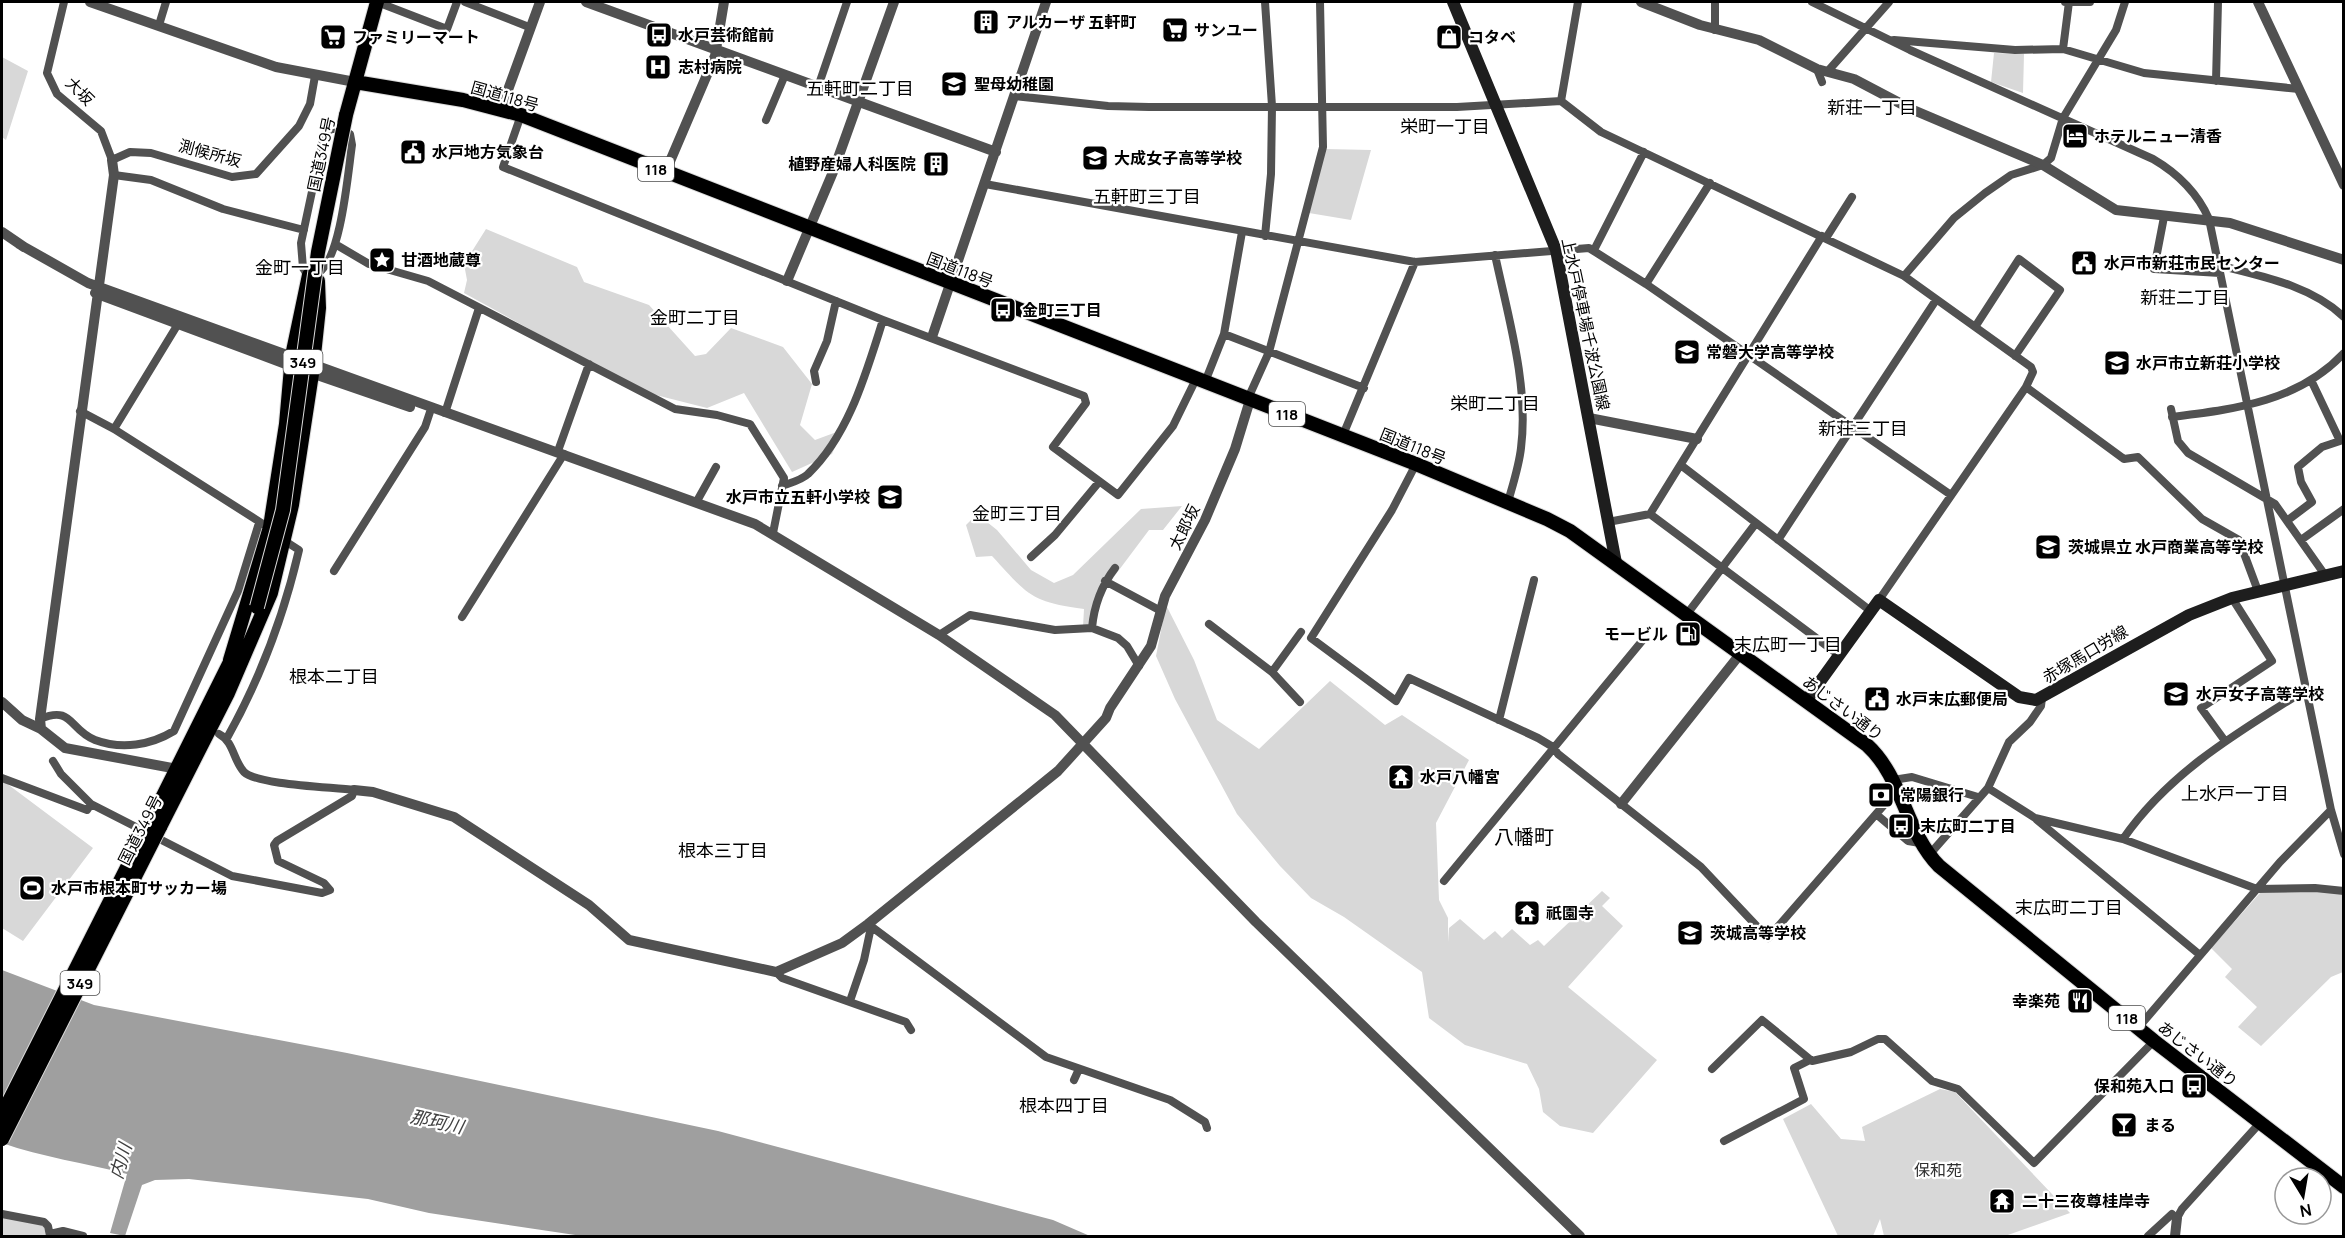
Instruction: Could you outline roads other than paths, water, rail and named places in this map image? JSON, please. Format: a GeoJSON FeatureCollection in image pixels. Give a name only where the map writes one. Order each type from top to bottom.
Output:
{"type":"FeatureCollection","features":[{"type":"Feature","properties":{"kind":"highway"},"geometry":{"type":"LineString","coordinates":[[355,82],[377,2]]}},
{"type":"Feature","properties":{"kind":"highway","name":"国道118号"},"geometry":{"type":"LineString","coordinates":[[355,82],[501,109],[521,115],[810,230],[1416,464],[1508,502],[1570,531],[1616,563]]}},
{"type":"Feature","properties":{"kind":"highway","name":"国道349号"},"geometry":{"type":"LineString","coordinates":[[236,662],[257,607],[283,510],[318,252],[355,82]]}},
{"type":"Feature","properties":{"kind":"highway","name":"国道349号"},"geometry":{"type":"LineString","coordinates":[[236,662],[286,423],[291,361],[314,275],[339,139]]}},
{"type":"Feature","properties":{"kind":"highway","name":"国道349号"},"geometry":{"type":"LineString","coordinates":[[2,1115],[183,771],[271,594],[285,541],[313,369],[319,308],[314,275]]}},
{"type":"Feature","properties":{"kind":"highway","name":"あじさい通り"},"geometry":{"type":"LineString","coordinates":[[1616,563],[1867,745],[1881,759],[1920,843],[1929,855],[2154,1041],[2343,1187]]}},
{"type":"Feature","properties":{"kind":"highway","name":"国道349号"},"geometry":{"type":"LineString","coordinates":[[2,1139],[155,824]]}},
{"type":"Feature","properties":{"kind":"main road","name":"上水戸停車場千波公園線"},"geometry":{"type":"LineString","coordinates":[[1453,2],[1556,250],[1616,563]]}},
{"type":"Feature","properties":{"kind":"main road","name":"赤塚馬口労線"},"geometry":{"type":"LineString","coordinates":[[1879,600],[2019,697],[2029,700],[2042,698],[2148,635],[2189,615],[2232,598],[2343,571]]}},
{"type":"Feature","properties":{"kind":"main road"},"geometry":{"type":"LineString","coordinates":[[1806,701],[1879,600]]}},
{"type":"Feature","properties":{"kind":"street","name":"大坂"},"geometry":{"type":"LineString","coordinates":[[64,2],[47,72],[57,94],[101,131],[112,160]]}},
{"type":"Feature","properties":{"kind":"street"},"geometry":{"type":"LineString","coordinates":[[90,2],[159,24],[231,52],[315,76],[355,82]]}},
{"type":"Feature","properties":{"kind":"street"},"geometry":{"type":"LineString","coordinates":[[159,24],[166,2]]}},
{"type":"Feature","properties":{"kind":"street"},"geometry":{"type":"LineString","coordinates":[[377,2],[447,29],[457,2]]}},
{"type":"Feature","properties":{"kind":"street"},"geometry":{"type":"LineString","coordinates":[[465,2],[529,27]]}},
{"type":"Feature","properties":{"kind":"street"},"geometry":{"type":"LineString","coordinates":[[501,109],[540,2]]}},
{"type":"Feature","properties":{"kind":"street"},"geometry":{"type":"LineString","coordinates":[[586,2],[996,152]]}},
{"type":"Feature","properties":{"kind":"street"},"geometry":{"type":"LineString","coordinates":[[665,173],[716,49],[724,2]]}},
{"type":"Feature","properties":{"kind":"street"},"geometry":{"type":"LineString","coordinates":[[818,87],[847,2]]}},
{"type":"Feature","properties":{"kind":"street"},"geometry":{"type":"LineString","coordinates":[[787,281],[810,230],[894,2]]}},
{"type":"Feature","properties":{"kind":"street"},"geometry":{"type":"LineString","coordinates":[[932,337],[1046,2]]}},
{"type":"Feature","properties":{"kind":"street"},"geometry":{"type":"LineString","coordinates":[[1265,2],[1272,106],[1271,174],[1265,236]]}},
{"type":"Feature","properties":{"kind":"street"},"geometry":{"type":"LineString","coordinates":[[1250,400],[1250,394],[1269,352],[1296,242],[1323,147],[1320,2]]}},
{"type":"Feature","properties":{"kind":"street"},"geometry":{"type":"LineString","coordinates":[[1561,101],[1578,2]]}},
{"type":"Feature","properties":{"kind":"street"},"geometry":{"type":"LineString","coordinates":[[1641,2],[1715,30],[1759,40],[1823,70],[1854,79],[1911,109],[2043,165],[2116,210],[2164,217],[2209,219],[2254,229],[2343,260]]}},
{"type":"Feature","properties":{"kind":"street"},"geometry":{"type":"LineString","coordinates":[[1715,2],[1715,30]]}},
{"type":"Feature","properties":{"kind":"street"},"geometry":{"type":"LineString","coordinates":[[1812,2],[1910,50],[2063,118],[2169,169],[2191,190],[2209,219],[2331,810],[2343,854]]}},
{"type":"Feature","properties":{"kind":"street"},"geometry":{"type":"LineString","coordinates":[[1822,82],[1823,70],[1866,29],[1890,2]]}},
{"type":"Feature","properties":{"kind":"street"},"geometry":{"type":"LineString","coordinates":[[2065,2],[2090,2]]}},
{"type":"Feature","properties":{"kind":"street"},"geometry":{"type":"LineString","coordinates":[[2063,49],[2069,2]]}},
{"type":"Feature","properties":{"kind":"street"},"geometry":{"type":"LineString","coordinates":[[1904,276],[1954,218],[1985,193],[2011,175],[2043,165],[2051,158],[2063,118],[2116,30],[2125,2]]}},
{"type":"Feature","properties":{"kind":"street"},"geometry":{"type":"LineString","coordinates":[[2216,81],[2218,2]]}},
{"type":"Feature","properties":{"kind":"street"},"geometry":{"type":"LineString","coordinates":[[2258,2],[2343,185]]}},
{"type":"Feature","properties":{"kind":"street"},"geometry":{"type":"LineString","coordinates":[[1893,40],[2015,50],[2063,49],[2101,58],[2144,73],[2299,89]]}},
{"type":"Feature","properties":{"kind":"street"},"geometry":{"type":"LineString","coordinates":[[766,120],[784,75]]}},
{"type":"Feature","properties":{"kind":"street","name":"測候所坂"},"geometry":{"type":"LineString","coordinates":[[112,160],[130,152],[150,153],[232,177],[256,174],[299,126],[310,104],[315,76]]}},
{"type":"Feature","properties":{"kind":"street"},"geometry":{"type":"LineString","coordinates":[[1015,96],[1108,106],[1496,105],[1561,101],[1594,128],[1904,276],[2015,356],[2033,372],[2026,387],[1879,600]]}},
{"type":"Feature","properties":{"kind":"street"},"geometry":{"type":"LineString","coordinates":[[521,115],[502,167],[883,320],[1084,396],[1086,403],[1053,447],[1118,495],[1173,426],[1224,334],[1242,232]]}},
{"type":"Feature","properties":{"kind":"street"},"geometry":{"type":"LineString","coordinates":[[334,128],[348,132],[352,145],[335,244],[326,267],[314,275],[300,257],[304,230],[324,136],[334,128]]}},
{"type":"Feature","properties":{"kind":"street"},"geometry":{"type":"LineString","coordinates":[[1594,250],[1644,152]]}},
{"type":"Feature","properties":{"kind":"street"},"geometry":{"type":"LineString","coordinates":[[41,724],[80,411],[114,175],[112,160]]}},
{"type":"Feature","properties":{"kind":"street"},"geometry":{"type":"LineString","coordinates":[[114,175],[152,180],[223,209],[304,230]]}},
{"type":"Feature","properties":{"kind":"street"},"geometry":{"type":"LineString","coordinates":[[1646,284],[1710,183]]}},
{"type":"Feature","properties":{"kind":"street"},"geometry":{"type":"LineString","coordinates":[[985,184],[1415,262],[1589,248],[1646,284],[1951,495]]}},
{"type":"Feature","properties":{"kind":"street"},"geometry":{"type":"LineString","coordinates":[[1608,522],[1650,514],[1824,237],[1852,197]]}},
{"type":"Feature","properties":{"kind":"street"},"geometry":{"type":"LineString","coordinates":[[2164,217],[2154,269],[2219,269],[2292,286],[2329,304],[2343,317]]}},
{"type":"Feature","properties":{"kind":"street"},"geometry":{"type":"LineString","coordinates":[[2,232],[99,291],[178,324],[291,361]]}},
{"type":"Feature","properties":{"kind":"street"},"geometry":{"type":"LineString","coordinates":[[335,244],[369,264],[428,281],[675,409],[717,415],[750,424],[784,478],[773,533]]}},
{"type":"Feature","properties":{"kind":"street"},"geometry":{"type":"LineString","coordinates":[[1495,255],[1518,367],[1522,431],[1517,469],[1508,502]]}},
{"type":"Feature","properties":{"kind":"street"},"geometry":{"type":"LineString","coordinates":[[1975,327],[2019,259],[2027,262],[2060,290],[2015,356]]}},
{"type":"Feature","properties":{"kind":"street"},"geometry":{"type":"LineString","coordinates":[[1343,435],[1415,262]]}},
{"type":"Feature","properties":{"kind":"street"},"geometry":{"type":"LineString","coordinates":[[99,291],[430,412],[504,432]]}},
{"type":"Feature","properties":{"kind":"street"},"geometry":{"type":"LineString","coordinates":[[1778,540],[1936,300]]}},
{"type":"Feature","properties":{"kind":"street"},"geometry":{"type":"LineString","coordinates":[[816,382],[814,371],[827,341],[836,301]]}},
{"type":"Feature","properties":{"kind":"street"},"geometry":{"type":"LineString","coordinates":[[445,413],[479,308]]}},
{"type":"Feature","properties":{"kind":"street"},"geometry":{"type":"LineString","coordinates":[[782,486],[806,476],[832,445],[865,378],[883,320]]}},
{"type":"Feature","properties":{"kind":"street"},"geometry":{"type":"LineString","coordinates":[[114,429],[178,324]]}},
{"type":"Feature","properties":{"kind":"street"},"geometry":{"type":"LineString","coordinates":[[1224,334],[1364,388]]}},
{"type":"Feature","properties":{"kind":"street"},"geometry":{"type":"LineString","coordinates":[[2325,575],[2275,504],[2188,453],[2178,441],[2172,413],[2248,406],[2274,399],[2312,380],[2343,353]]}},
{"type":"Feature","properties":{"kind":"street"},"geometry":{"type":"LineString","coordinates":[[462,617],[561,453],[589,364]]}},
{"type":"Feature","properties":{"kind":"street"},"geometry":{"type":"LineString","coordinates":[[313,369],[504,432],[697,501],[773,533],[939,635],[1055,716],[1084,743],[1256,922],[1580,1236]]}},
{"type":"Feature","properties":{"kind":"street"},"geometry":{"type":"LineString","coordinates":[[2288,520],[2312,502],[2301,482],[2298,467],[2322,447],[2340,441],[2312,380]]}},
{"type":"Feature","properties":{"kind":"street"},"geometry":{"type":"LineString","coordinates":[[2026,387],[2124,459],[2138,457],[2202,519],[2239,540],[2258,591]]}},
{"type":"Feature","properties":{"kind":"street","name":"太郎坂"},"geometry":{"type":"LineString","coordinates":[[776,972],[842,943],[869,925],[1058,771],[1106,718],[1110,708],[1151,646],[1165,596],[1214,500],[1242,428],[1250,400]]}},
{"type":"Feature","properties":{"kind":"street"},"geometry":{"type":"LineString","coordinates":[[41,724],[54,713],[65,715],[78,729],[94,740],[134,746],[157,742],[174,731],[188,717],[264,525],[114,429],[80,411]]}},
{"type":"Feature","properties":{"kind":"street"},"geometry":{"type":"LineString","coordinates":[[334,571],[425,427],[430,412]]}},
{"type":"Feature","properties":{"kind":"street"},"geometry":{"type":"LineString","coordinates":[[1589,418],[1697,440]]}},
{"type":"Feature","properties":{"kind":"street"},"geometry":{"type":"LineString","coordinates":[[1416,464],[1392,510],[1311,638],[1396,701],[1409,678],[1553,747],[1701,867],[1768,938],[1875,814],[1895,785],[1912,777],[1978,797]]}},
{"type":"Feature","properties":{"kind":"street"},"geometry":{"type":"LineString","coordinates":[[697,501],[716,466]]}},
{"type":"Feature","properties":{"kind":"street"},"geometry":{"type":"LineString","coordinates":[[1682,466],[1872,612]]}},
{"type":"Feature","properties":{"kind":"street"},"geometry":{"type":"LineString","coordinates":[[1031,557],[1055,535],[1099,482]]}},
{"type":"Feature","properties":{"kind":"street"},"geometry":{"type":"LineString","coordinates":[[2301,540],[2343,508]]}},
{"type":"Feature","properties":{"kind":"street"},"geometry":{"type":"LineString","coordinates":[[1650,514],[1839,655]]}},
{"type":"Feature","properties":{"kind":"street"},"geometry":{"type":"LineString","coordinates":[[1687,614],[1756,523]]}},
{"type":"Feature","properties":{"kind":"street"},"geometry":{"type":"LineString","coordinates":[[285,541],[299,550],[286,604],[240,714],[223,736],[237,762],[254,779],[373,792],[454,817],[589,905],[629,940],[776,972],[782,978],[906,1022],[911,1030]]}},
{"type":"Feature","properties":{"kind":"street"},"geometry":{"type":"LineString","coordinates":[[1092,628],[1093,614],[1105,581],[1115,568]]}},
{"type":"Feature","properties":{"kind":"street"},"geometry":{"type":"LineString","coordinates":[[1499,720],[1534,580]]}},
{"type":"Feature","properties":{"kind":"street"},"geometry":{"type":"LineString","coordinates":[[1105,581],[1161,610]]}},
{"type":"Feature","properties":{"kind":"street"},"geometry":{"type":"LineString","coordinates":[[2225,741],[2201,708],[2272,661],[2232,598]]}},
{"type":"Feature","properties":{"kind":"street"},"geometry":{"type":"LineString","coordinates":[[939,635],[970,615],[1055,630],[1092,628],[1118,638],[1139,666]]}},
{"type":"Feature","properties":{"kind":"street"},"geometry":{"type":"LineString","coordinates":[[1209,624],[1272,672],[1300,702]]}},
{"type":"Feature","properties":{"kind":"street"},"geometry":{"type":"LineString","coordinates":[[1272,672],[1302,632]]}},
{"type":"Feature","properties":{"kind":"street"},"geometry":{"type":"LineString","coordinates":[[1444,881],[1641,641]]}},
{"type":"Feature","properties":{"kind":"street"},"geometry":{"type":"LineString","coordinates":[[1621,804],[1741,653]]}},
{"type":"Feature","properties":{"kind":"street"},"geometry":{"type":"LineString","coordinates":[[2123,839],[2158,795],[2225,741],[2307,689]]}},
{"type":"Feature","properties":{"kind":"street"},"geometry":{"type":"LineString","coordinates":[[1929,855],[1988,788],[2009,742],[2030,722],[2041,706],[2042,698]]}},
{"type":"Feature","properties":{"kind":"street"},"geometry":{"type":"LineString","coordinates":[[2,702],[22,720],[41,724],[54,741],[72,750],[183,771]]}},
{"type":"Feature","properties":{"kind":"street"},"geometry":{"type":"LineString","coordinates":[[53,761],[61,774],[91,804],[232,876],[322,893],[330,890],[324,883],[278,861],[274,845],[352,796],[354,790]]}},
{"type":"Feature","properties":{"kind":"street"},"geometry":{"type":"LineString","coordinates":[[2,778],[87,810],[91,804]]}},
{"type":"Feature","properties":{"kind":"street"},"geometry":{"type":"LineString","coordinates":[[1988,788],[2035,818],[2200,955]]}},
{"type":"Feature","properties":{"kind":"street"},"geometry":{"type":"LineString","coordinates":[[2138,1028],[2257,889],[2331,810]]}},
{"type":"Feature","properties":{"kind":"street"},"geometry":{"type":"LineString","coordinates":[[1875,814],[1908,841],[1920,843]]}},
{"type":"Feature","properties":{"kind":"street"},"geometry":{"type":"LineString","coordinates":[[2035,818],[2123,839],[2257,889],[2315,888],[2343,891]]}},
{"type":"Feature","properties":{"kind":"street"},"geometry":{"type":"LineString","coordinates":[[850,1001],[864,960],[869,925],[1031,1048],[1061,1064],[1170,1100],[1205,1122],[1207,1128]]}},
{"type":"Feature","properties":{"kind":"street"},"geometry":{"type":"LineString","coordinates":[[1712,1069],[1762,1020],[1810,1060]]}},
{"type":"Feature","properties":{"kind":"street"},"geometry":{"type":"LineString","coordinates":[[1724,1141],[1804,1099],[1794,1068],[1810,1060],[1851,1052],[1878,1039],[1885,1040],[1932,1081],[1958,1089],[2034,1163],[2154,1041]]}},
{"type":"Feature","properties":{"kind":"street"},"geometry":{"type":"LineString","coordinates":[[1074,1080],[1079,1069]]}},
{"type":"Feature","properties":{"kind":"street"},"geometry":{"type":"LineString","coordinates":[[2148,1236],[2182,1209],[2259,1124]]}},
{"type":"Feature","properties":{"kind":"street"},"geometry":{"type":"LineString","coordinates":[[2,1214],[44,1222],[48,1226],[50,1235],[63,1231],[83,1236]]}},
{"type":"Feature","properties":{"kind":"street"},"geometry":{"type":"LineString","coordinates":[[2174,1216],[2175,1236]]}},
{"type":"Feature","properties":{"kind":"water"},"geometry":{"type":"Polygon","coordinates":[[[2,970],[94,1005],[347,1053],[718,1131],[1053,1220],[1090,1236],[582,1236],[429,1213],[368,1199],[189,1179],[155,1180],[142,1185],[125,1236],[110,1233],[127,1174],[2,1143],[2,970]]]}},
{"type":"Feature","properties":{"kind":"place","name":"アルカーザ 五軒町"},"geometry":{"type":"Point","coordinates":[986,22]}},
{"type":"Feature","properties":{"kind":"place","name":"サンユー"},"geometry":{"type":"Point","coordinates":[1175,30]}},
{"type":"Feature","properties":{"kind":"place","name":"水戸芸術館前"},"geometry":{"type":"Point","coordinates":[659,35]}},
{"type":"Feature","properties":{"kind":"place","name":"ファミリーマート"},"geometry":{"type":"Point","coordinates":[333,37]}},
{"type":"Feature","properties":{"kind":"place","name":"コタベ"},"geometry":{"type":"Point","coordinates":[1449,37]}},
{"type":"Feature","properties":{"kind":"place","name":"志村病院"},"geometry":{"type":"Point","coordinates":[658,67]}},
{"type":"Feature","properties":{"kind":"place","name":"聖母幼稚園"},"geometry":{"type":"Point","coordinates":[954,84]}},
{"type":"Feature","properties":{"kind":"place","name":"ホテルニュー清香"},"geometry":{"type":"Point","coordinates":[2075,136]}},
{"type":"Feature","properties":{"kind":"place","name":"水戸地方気象台"},"geometry":{"type":"Point","coordinates":[413,152]}},
{"type":"Feature","properties":{"kind":"place","name":"大成女子高等学校"},"geometry":{"type":"Point","coordinates":[1095,158]}},
{"type":"Feature","properties":{"kind":"place","name":"植野産婦人科医院"},"geometry":{"type":"Point","coordinates":[936,164]}},
{"type":"Feature","properties":{"kind":"place","name":"甘酒地蔵尊"},"geometry":{"type":"Point","coordinates":[382,260]}},
{"type":"Feature","properties":{"kind":"place","name":"水戸市新荘市民センター"},"geometry":{"type":"Point","coordinates":[2084,263]}},
{"type":"Feature","properties":{"kind":"place","name":"金町三丁目"},"geometry":{"type":"Point","coordinates":[1003,310]}},
{"type":"Feature","properties":{"kind":"place","name":"常磐大学高等学校"},"geometry":{"type":"Point","coordinates":[1687,352]}},
{"type":"Feature","properties":{"kind":"place","name":"水戸市立新荘小学校"},"geometry":{"type":"Point","coordinates":[2117,363]}},
{"type":"Feature","properties":{"kind":"place","name":"水戸市立五軒小学校"},"geometry":{"type":"Point","coordinates":[890,497]}},
{"type":"Feature","properties":{"kind":"place","name":"茨城県立 水戸商業高等学校"},"geometry":{"type":"Point","coordinates":[2048,547]}},
{"type":"Feature","properties":{"kind":"place","name":"モービル"},"geometry":{"type":"Point","coordinates":[1688,634]}},
{"type":"Feature","properties":{"kind":"place","name":"水戸女子高等学校"},"geometry":{"type":"Point","coordinates":[2176,694]}},
{"type":"Feature","properties":{"kind":"place","name":"水戸末広郵便局"},"geometry":{"type":"Point","coordinates":[1877,699]}},
{"type":"Feature","properties":{"kind":"place","name":"水戸八幡宮"},"geometry":{"type":"Point","coordinates":[1401,777]}},
{"type":"Feature","properties":{"kind":"place","name":"常陽銀行"},"geometry":{"type":"Point","coordinates":[1881,795]}},
{"type":"Feature","properties":{"kind":"place","name":"末広町二丁目"},"geometry":{"type":"Point","coordinates":[1901,826]}},
{"type":"Feature","properties":{"kind":"place","name":"水戸市根本町サッカー場"},"geometry":{"type":"Point","coordinates":[32,888]}},
{"type":"Feature","properties":{"kind":"place","name":"祇園寺"},"geometry":{"type":"Point","coordinates":[1527,913]}},
{"type":"Feature","properties":{"kind":"place","name":"茨城高等学校"},"geometry":{"type":"Point","coordinates":[1690,933]}},
{"type":"Feature","properties":{"kind":"place","name":"幸楽苑"},"geometry":{"type":"Point","coordinates":[2080,1001]}},
{"type":"Feature","properties":{"kind":"place","name":"保和苑入口"},"geometry":{"type":"Point","coordinates":[2194,1086]}},
{"type":"Feature","properties":{"kind":"place","name":"まる"},"geometry":{"type":"Point","coordinates":[2124,1125]}},
{"type":"Feature","properties":{"kind":"place","name":"二十三夜尊桂岸寺"},"geometry":{"type":"Point","coordinates":[2002,1201]}},
{"type":"Feature","properties":{"kind":"district","name":"五軒町二丁目"},"geometry":{"type":"Point","coordinates":[860,88]}},
{"type":"Feature","properties":{"kind":"district","name":"新荘一丁目"},"geometry":{"type":"Point","coordinates":[1872,107]}},
{"type":"Feature","properties":{"kind":"district","name":"栄町一丁目"},"geometry":{"type":"Point","coordinates":[1445,126]}},
{"type":"Feature","properties":{"kind":"district","name":"五軒町三丁目"},"geometry":{"type":"Point","coordinates":[1147,196]}},
{"type":"Feature","properties":{"kind":"district","name":"金町一丁目"},"geometry":{"type":"Point","coordinates":[300,267]}},
{"type":"Feature","properties":{"kind":"district","name":"新荘二丁目"},"geometry":{"type":"Point","coordinates":[2185,297]}},
{"type":"Feature","properties":{"kind":"district","name":"金町二丁目"},"geometry":{"type":"Point","coordinates":[695,317]}},
{"type":"Feature","properties":{"kind":"district","name":"栄町二丁目"},"geometry":{"type":"Point","coordinates":[1495,403]}},
{"type":"Feature","properties":{"kind":"district","name":"新荘三丁目"},"geometry":{"type":"Point","coordinates":[1863,428]}},
{"type":"Feature","properties":{"kind":"district","name":"金町三丁目"},"geometry":{"type":"Point","coordinates":[1017,513]}},
{"type":"Feature","properties":{"kind":"district","name":"末広町一丁目"},"geometry":{"type":"Point","coordinates":[1788,644]}},
{"type":"Feature","properties":{"kind":"district","name":"根本二丁目"},"geometry":{"type":"Point","coordinates":[334,676]}},
{"type":"Feature","properties":{"kind":"district","name":"上水戸一丁目"},"geometry":{"type":"Point","coordinates":[2235,793]}},
{"type":"Feature","properties":{"kind":"district","name":"八幡町"},"geometry":{"type":"Point","coordinates":[1524,836]}},
{"type":"Feature","properties":{"kind":"district","name":"根本三丁目"},"geometry":{"type":"Point","coordinates":[723,850]}},
{"type":"Feature","properties":{"kind":"district","name":"末広町二丁目"},"geometry":{"type":"Point","coordinates":[2069,907]}},
{"type":"Feature","properties":{"kind":"district","name":"根本四丁目"},"geometry":{"type":"Point","coordinates":[1064,1105]}},
{"type":"Feature","properties":{"kind":"water label","name":"那珂川"},"geometry":{"type":"Point","coordinates":[437,1121]}},
{"type":"Feature","properties":{"kind":"water label","name":"内川"},"geometry":{"type":"Point","coordinates":[120,1161]}},
{"type":"Feature","properties":{"kind":"park label","name":"保和苑"},"geometry":{"type":"Point","coordinates":[1938,1170]}}]}
